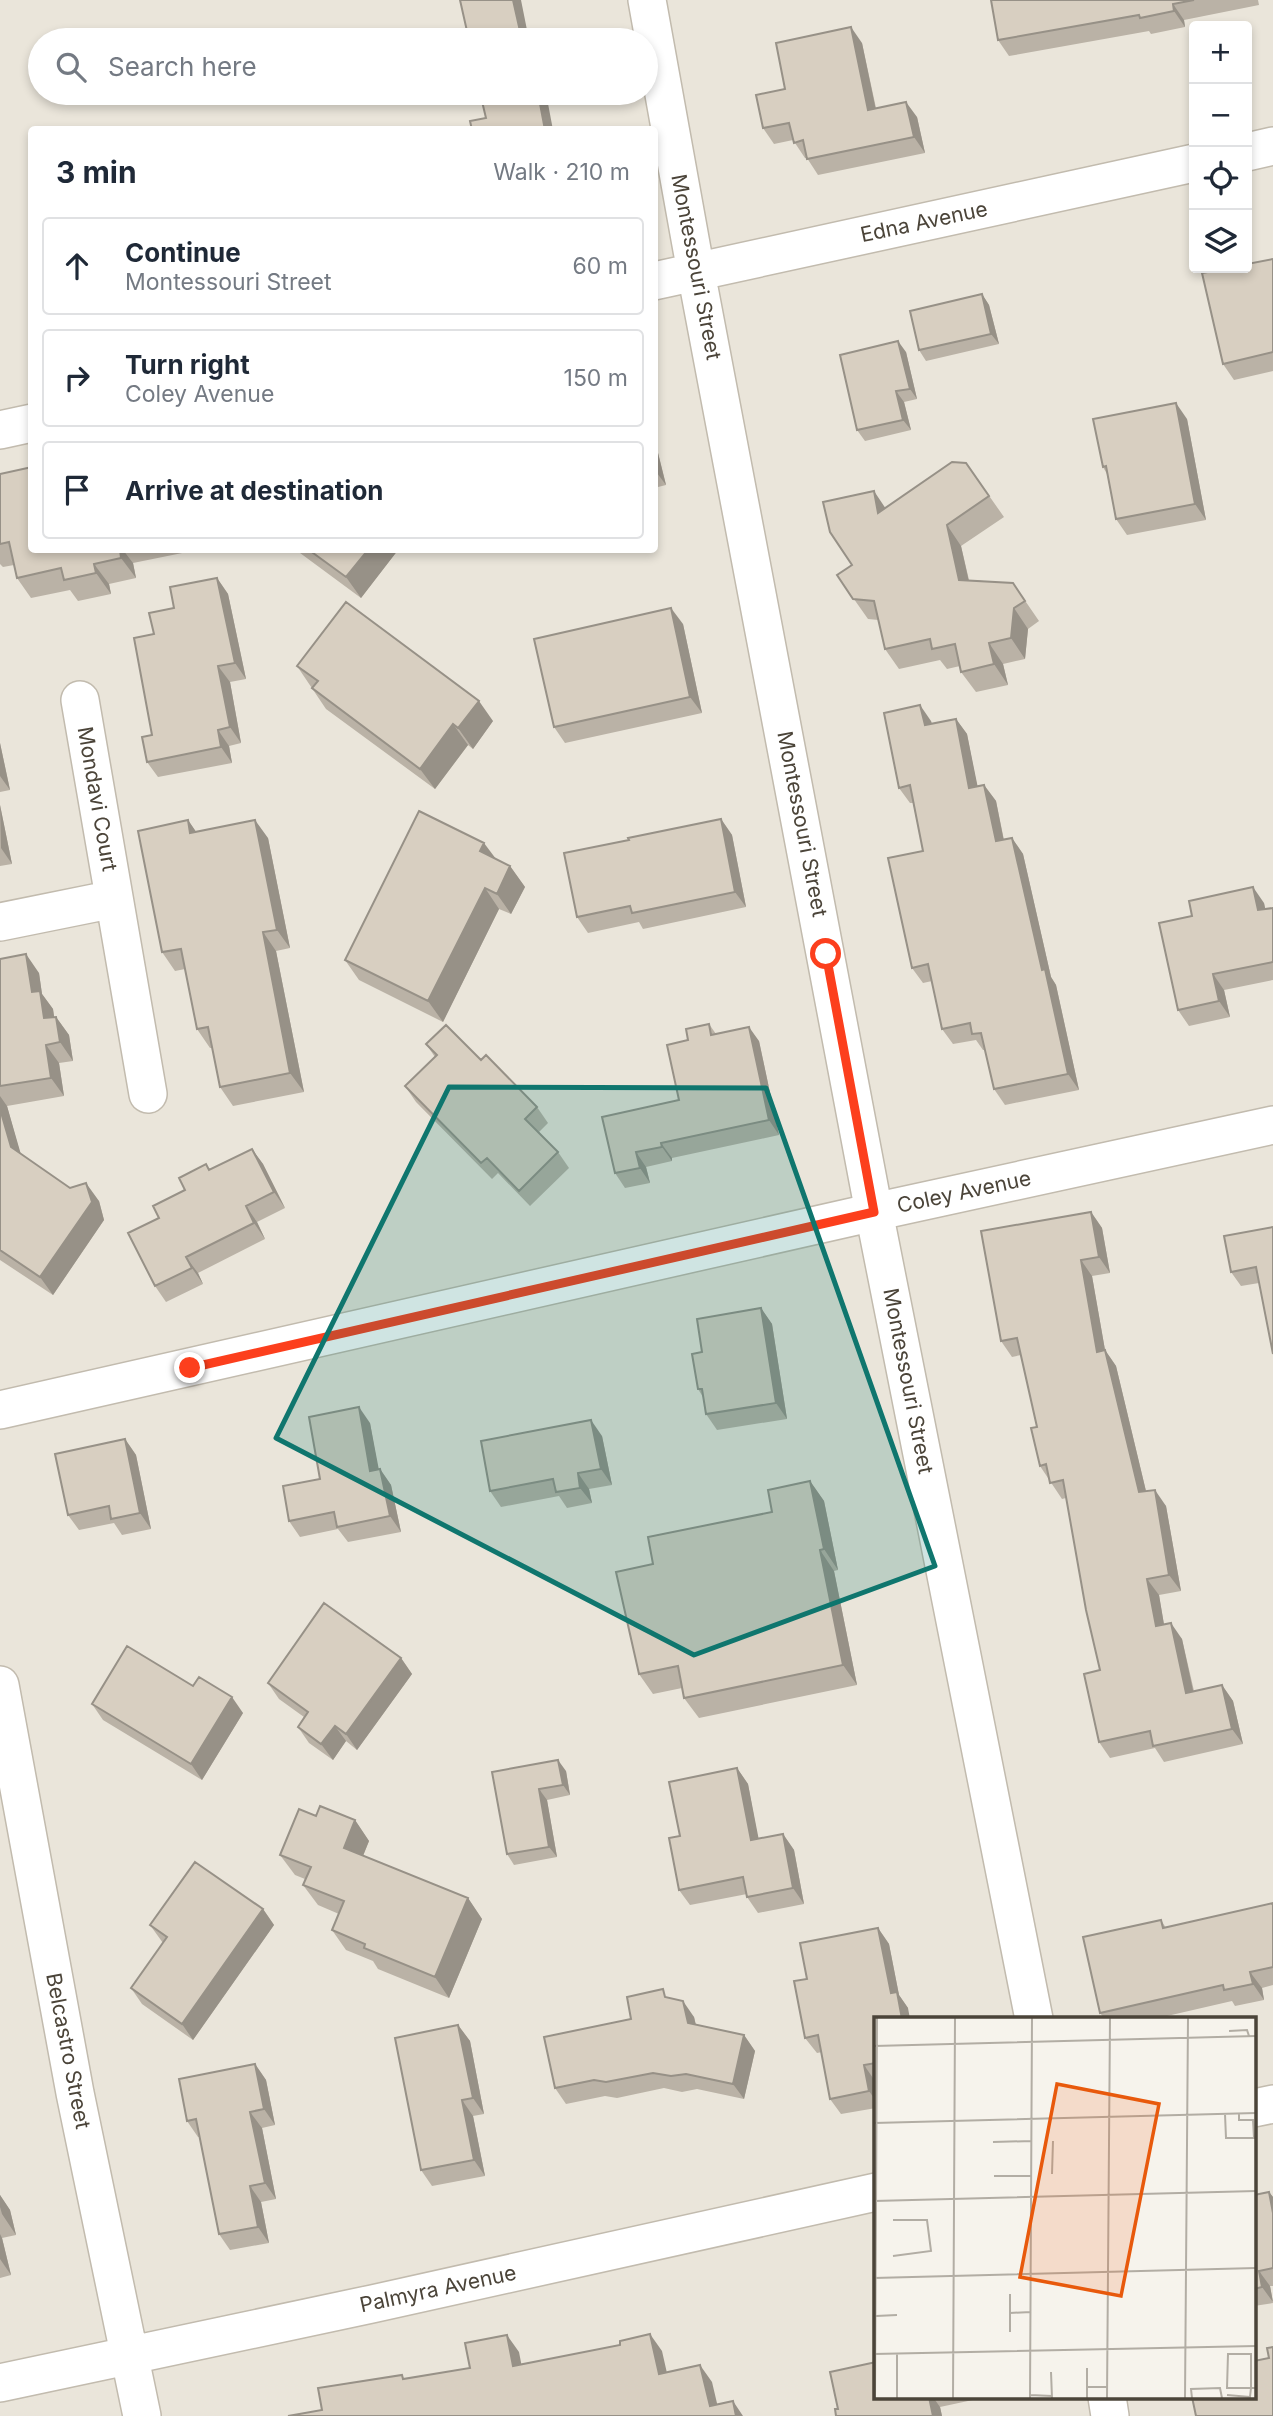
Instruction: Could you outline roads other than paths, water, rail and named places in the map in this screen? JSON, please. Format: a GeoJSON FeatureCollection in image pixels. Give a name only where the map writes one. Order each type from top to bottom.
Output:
{"type":"FeatureCollection","features":[{"type":"Feature","properties":{"kind":"street","name":"Montessouri Street"},"geometry":{"type":"LineString","coordinates":[[648,0],[653,28]]}},
{"type":"Feature","properties":{"kind":"street","name":"Montessouri Street"},"geometry":{"type":"LineString","coordinates":[[658,57],[696,272],[874,1212],[1034,2017]]}},
{"type":"Feature","properties":{"kind":"street"},"geometry":{"type":"LineString","coordinates":[[1252,151],[1273,146]]}},
{"type":"Feature","properties":{"kind":"street","name":"Edna Avenue"},"geometry":{"type":"LineString","coordinates":[[658,280],[1189,164]]}},
{"type":"Feature","properties":{"kind":"street"},"geometry":{"type":"LineString","coordinates":[[0,430],[28,424]]}},
{"type":"Feature","properties":{"kind":"street","name":"Mondavi Court"},"geometry":{"type":"LineString","coordinates":[[80,700],[148,1094]]}},
{"type":"Feature","properties":{"kind":"street","name":"Mondavi Court"},"geometry":{"type":"LineString","coordinates":[[0,922],[114,898]]}},
{"type":"Feature","properties":{"kind":"street","name":"Coley Avenue"},"geometry":{"type":"LineString","coordinates":[[0,1410],[874,1212],[1273,1125]]}},
{"type":"Feature","properties":{"kind":"street","name":"Belcastro Street"},"geometry":{"type":"LineString","coordinates":[[0,1685],[75,2094],[142,2416]]}},
{"type":"Feature","properties":{"kind":"street","name":"Palmyra Avenue"},"geometry":{"type":"LineString","coordinates":[[0,2383],[874,2192]]}},
{"type":"Feature","properties":{"kind":"street"},"geometry":{"type":"LineString","coordinates":[[1107,2398],[1110,2416]]}}]}
